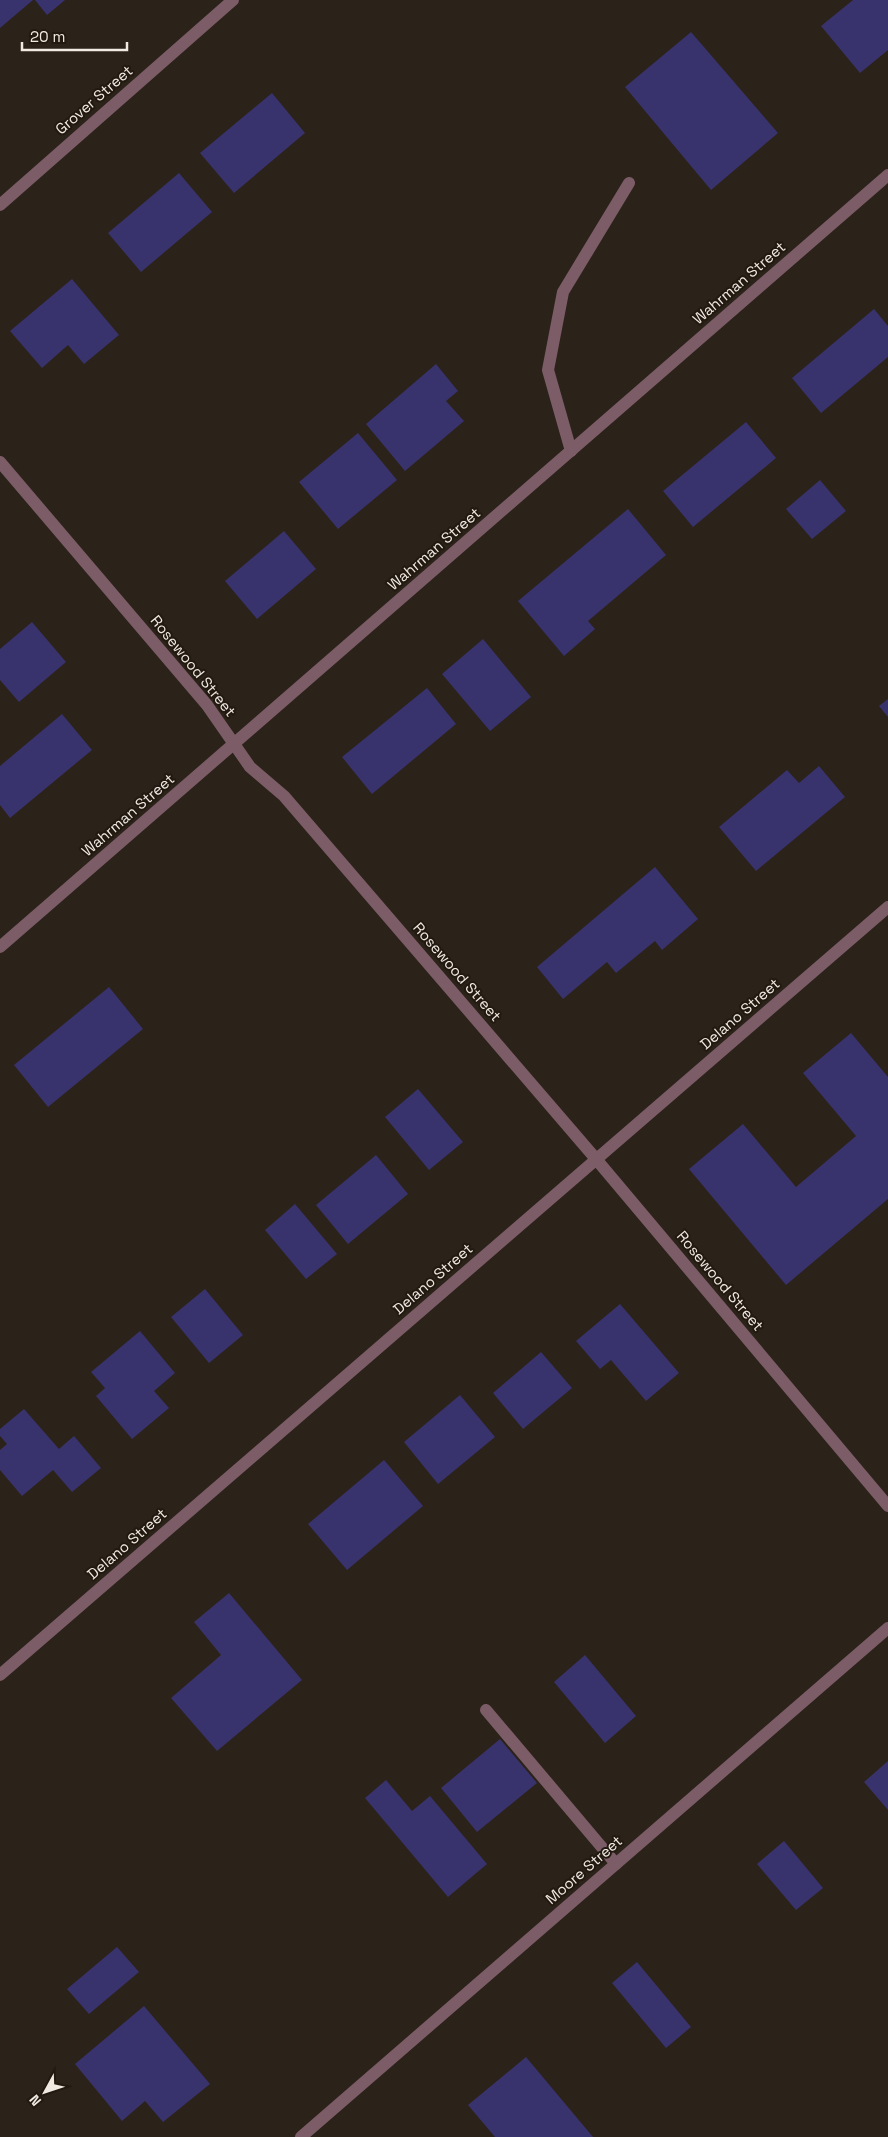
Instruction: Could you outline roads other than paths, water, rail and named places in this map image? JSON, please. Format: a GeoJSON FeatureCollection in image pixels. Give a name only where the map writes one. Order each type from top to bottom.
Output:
{"type":"FeatureCollection","features":[{"type":"Feature","properties":{"kind":"street","name":"Grover Street"},"geometry":{"type":"LineString","coordinates":[[0,205],[233,0]]}},
{"type":"Feature","properties":{"kind":"street","name":"Wahrman Street"},"geometry":{"type":"LineString","coordinates":[[0,947],[888,175]]}},
{"type":"Feature","properties":{"kind":"street"},"geometry":{"type":"LineString","coordinates":[[571,451],[548,370],[563,292],[629,183]]}},
{"type":"Feature","properties":{"kind":"street","name":"Rosewood Street"},"geometry":{"type":"LineString","coordinates":[[0,462],[207,705],[250,767],[284,796],[596,1159],[888,1506]]}},
{"type":"Feature","properties":{"kind":"street","name":"Delano Street"},"geometry":{"type":"LineString","coordinates":[[0,1675],[888,907]]}},
{"type":"Feature","properties":{"kind":"street","name":"Moore Street"},"geometry":{"type":"LineString","coordinates":[[301,2137],[888,1628]]}},
{"type":"Feature","properties":{"kind":"street"},"geometry":{"type":"LineString","coordinates":[[486,1710],[616,1864]]}}]}
